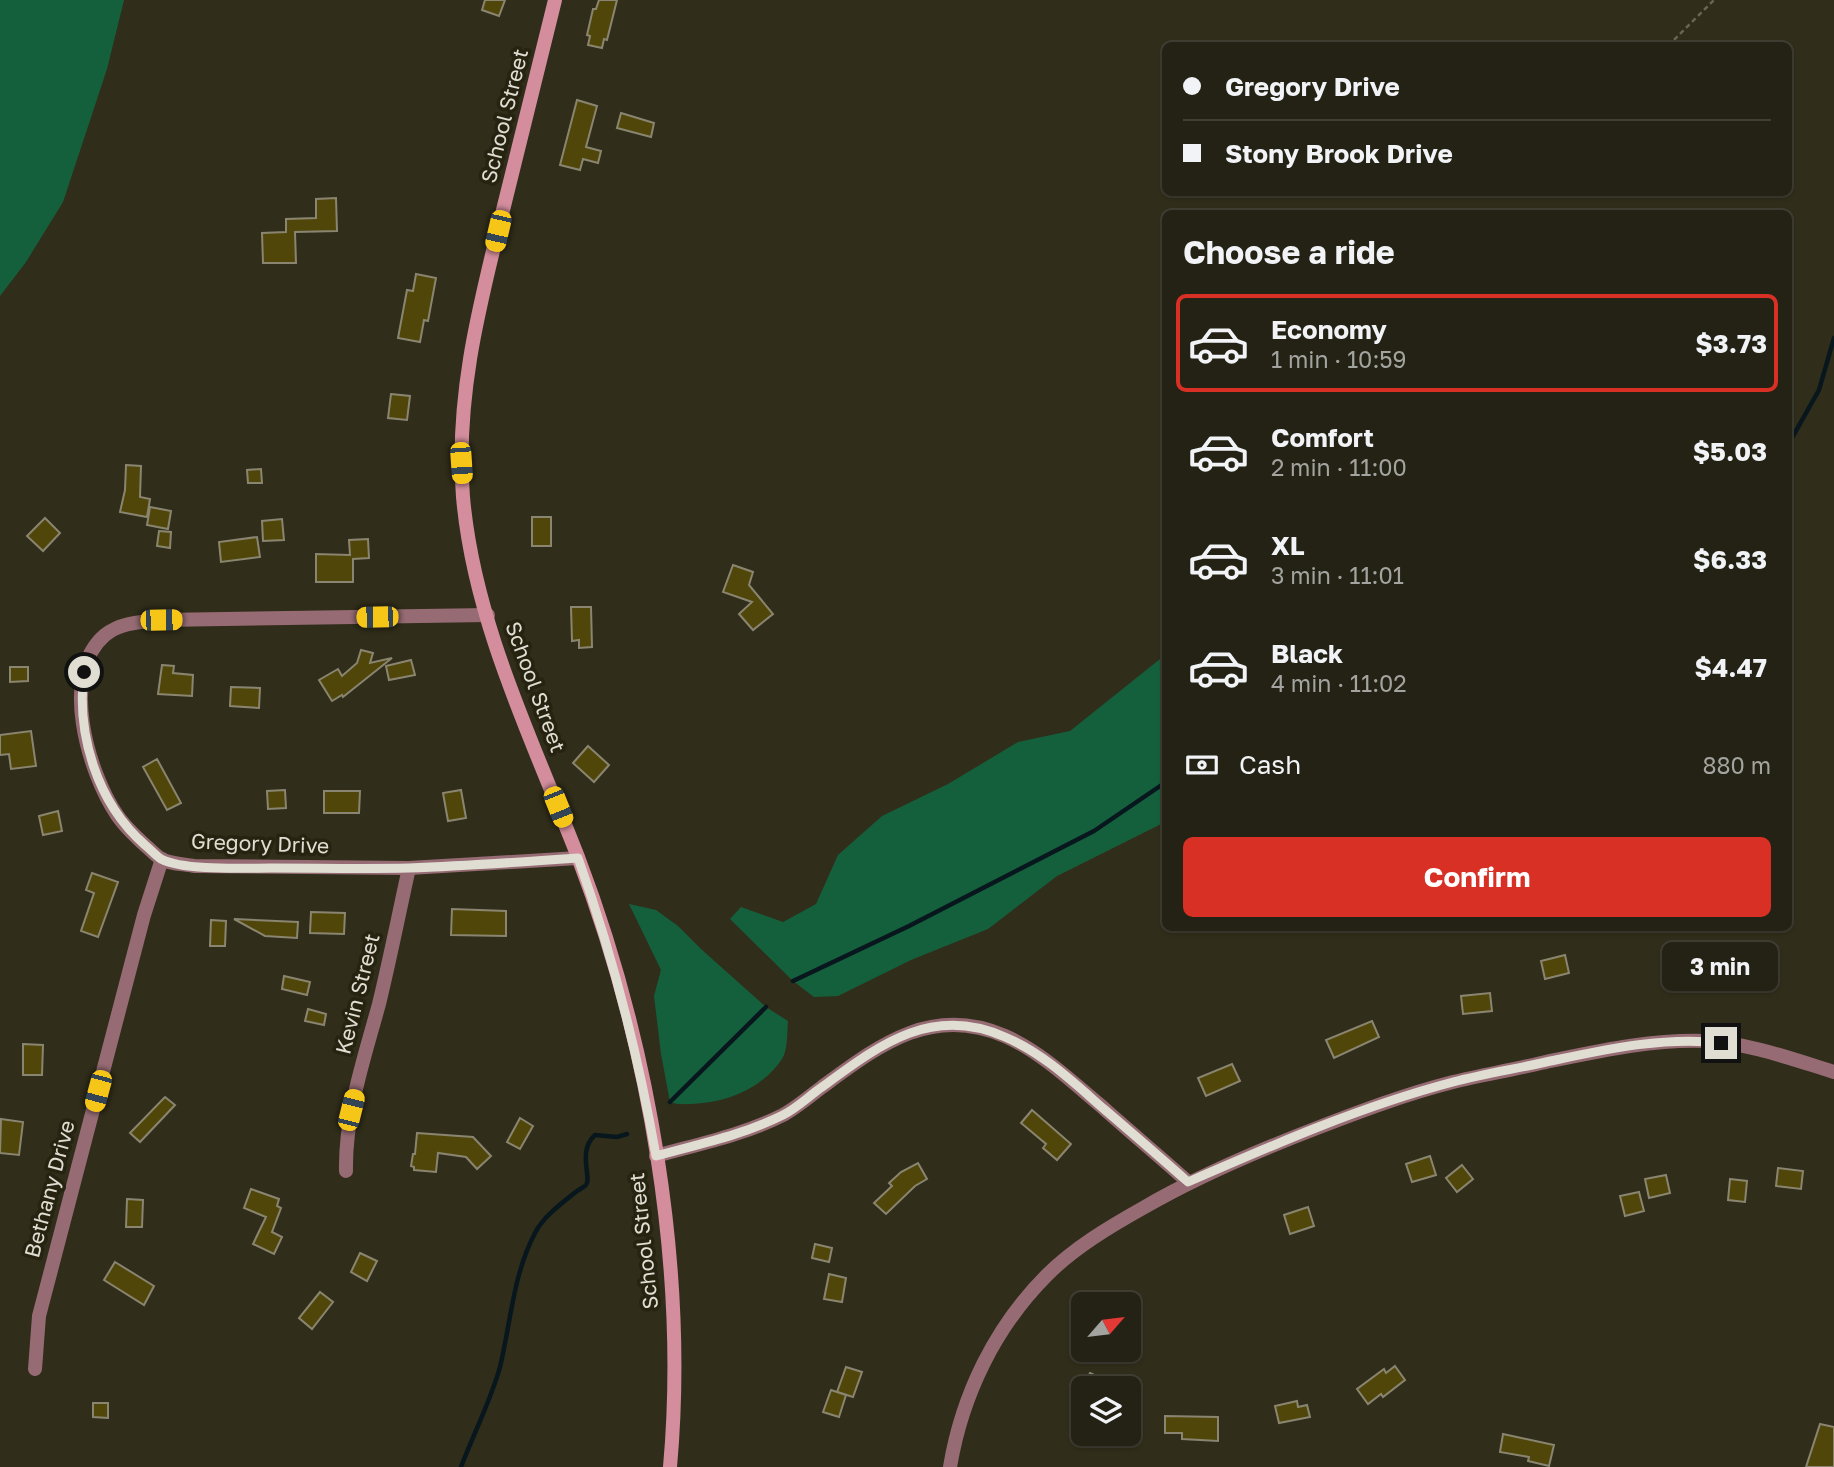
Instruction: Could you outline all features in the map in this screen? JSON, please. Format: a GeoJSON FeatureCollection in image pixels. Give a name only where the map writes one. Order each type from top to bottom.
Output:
{"type":"FeatureCollection","features":[{"type":"Feature","properties":{"kind":"street","name":"School Street"},"geometry":{"type":"LineString","coordinates":[[555,0],[474,332],[464,394],[460,444],[464,501],[474,563],[488,615],[528,735],[578,858],[609,948],[626,1011],[656,1156],[673,1307],[675,1370],[670,1467]]}},
{"type":"Feature","properties":{"kind":"street","name":"Gregory Drive"},"geometry":{"type":"LineString","coordinates":[[488,615],[161,620],[117,627],[90,653],[84,672],[82,718],[100,782],[116,814],[132,834],[162,859],[194,866],[410,868],[578,858]]}},
{"type":"Feature","properties":{"kind":"street","name":"Bethany Drive"},"geometry":{"type":"LineString","coordinates":[[34,1369],[39,1316],[144,915],[162,859]]}},
{"type":"Feature","properties":{"kind":"street","name":"Kevin Street"},"geometry":{"type":"LineString","coordinates":[[346,1171],[345,1144],[351,1110],[410,868]]}},
{"type":"Feature","properties":{"kind":"street"},"geometry":{"type":"LineString","coordinates":[[656,1156],[750,1130],[786,1114],[875,1048],[911,1032],[937,1026],[958,1025],[984,1029],[1032,1051],[1059,1070],[1188,1182]]}},
{"type":"Feature","properties":{"kind":"street"},"geometry":{"type":"LineString","coordinates":[[950,1467],[954,1440],[966,1402],[1002,1331],[1025,1300],[1048,1274],[1074,1252],[1188,1182],[1381,1104],[1453,1082],[1600,1051],[1678,1041],[1706,1041],[1784,1056],[1834,1072]]}},
{"type":"Feature","properties":{"kind":"path"},"geometry":{"type":"LineString","coordinates":[[1672,42],[1714,0]]}},
{"type":"Feature","properties":{"kind":"green space"},"geometry":{"type":"Polygon","coordinates":[[[0,0],[124,0],[107,69],[63,202],[26,262],[0,296],[0,0]]]}},
{"type":"Feature","properties":{"kind":"green space"},"geometry":{"type":"Polygon","coordinates":[[[1162,657],[1162,824],[1057,876],[988,929],[911,960],[838,996],[814,997],[793,981],[730,919],[741,907],[783,922],[816,904],[838,855],[882,816],[948,784],[1018,742],[1070,731],[1162,657]]]}},
{"type":"Feature","properties":{"kind":"green space"},"geometry":{"type":"Polygon","coordinates":[[[629,904],[656,910],[678,926],[766,1007],[788,1021],[784,1055],[764,1079],[742,1092],[717,1101],[691,1104],[670,1102],[654,996],[661,970],[629,904]]]}},
{"type":"Feature","properties":{"kind":"building"},"geometry":{"type":"Polygon","coordinates":[[[485,0],[505,0],[499,16],[482,10],[485,0]]]}},
{"type":"Feature","properties":{"kind":"building"},"geometry":{"type":"Polygon","coordinates":[[[599,0],[617,0],[607,40],[604,39],[602,48],[588,45],[590,36],[587,35],[593,9],[596,9],[599,0]]]}},
{"type":"Feature","properties":{"kind":"building"},"geometry":{"type":"Polygon","coordinates":[[[577,100],[597,106],[586,147],[601,151],[598,163],[583,159],[580,170],[560,165],[577,100]]]}},
{"type":"Feature","properties":{"kind":"building"},"geometry":{"type":"Polygon","coordinates":[[[621,113],[654,123],[651,137],[617,128],[621,113]]]}},
{"type":"Feature","properties":{"kind":"building"},"geometry":{"type":"Polygon","coordinates":[[[336,198],[337,231],[295,232],[296,263],[263,263],[262,233],[286,232],[286,219],[316,218],[316,199],[336,198]]]}},
{"type":"Feature","properties":{"kind":"building"},"geometry":{"type":"Polygon","coordinates":[[[416,274],[436,278],[428,321],[424,320],[420,342],[398,338],[407,290],[413,291],[416,274]]]}},
{"type":"Feature","properties":{"kind":"building"},"geometry":{"type":"Polygon","coordinates":[[[391,394],[410,396],[407,420],[388,418],[391,394]]]}},
{"type":"Feature","properties":{"kind":"building"},"geometry":{"type":"Polygon","coordinates":[[[126,465],[141,466],[140,497],[150,499],[147,517],[120,512],[125,490],[126,465]]]}},
{"type":"Feature","properties":{"kind":"building"},"geometry":{"type":"Polygon","coordinates":[[[261,469],[262,483],[248,483],[247,470],[261,469]]]}},
{"type":"Feature","properties":{"kind":"building"},"geometry":{"type":"Polygon","coordinates":[[[150,507],[171,511],[168,529],[147,525],[150,507]]]}},
{"type":"Feature","properties":{"kind":"building"},"geometry":{"type":"Polygon","coordinates":[[[532,517],[551,517],[551,546],[532,546],[532,517]]]}},
{"type":"Feature","properties":{"kind":"building"},"geometry":{"type":"Polygon","coordinates":[[[45,518],[60,533],[43,551],[27,536],[45,518]]]}},
{"type":"Feature","properties":{"kind":"building"},"geometry":{"type":"Polygon","coordinates":[[[282,519],[284,540],[263,541],[262,521],[282,519]]]}},
{"type":"Feature","properties":{"kind":"building"},"geometry":{"type":"Polygon","coordinates":[[[159,531],[171,532],[170,548],[157,546],[159,531]]]}},
{"type":"Feature","properties":{"kind":"building"},"geometry":{"type":"Polygon","coordinates":[[[257,537],[260,557],[221,562],[219,542],[257,537]]]}},
{"type":"Feature","properties":{"kind":"building"},"geometry":{"type":"Polygon","coordinates":[[[368,539],[369,558],[353,559],[353,582],[316,582],[316,554],[350,555],[349,540],[368,539]]]}},
{"type":"Feature","properties":{"kind":"building"},"geometry":{"type":"Polygon","coordinates":[[[733,565],[753,572],[749,585],[773,614],[753,630],[739,614],[752,602],[723,592],[733,565]]]}},
{"type":"Feature","properties":{"kind":"building"},"geometry":{"type":"Polygon","coordinates":[[[571,607],[591,607],[592,647],[579,648],[579,640],[572,641],[571,607]]]}},
{"type":"Feature","properties":{"kind":"building"},"geometry":{"type":"Polygon","coordinates":[[[361,650],[373,653],[370,663],[392,658],[343,697],[342,695],[332,701],[319,680],[338,669],[342,676],[357,663],[361,650]]]}},
{"type":"Feature","properties":{"kind":"building"},"geometry":{"type":"Polygon","coordinates":[[[411,660],[415,675],[389,680],[386,666],[411,660]]]}},
{"type":"Feature","properties":{"kind":"building"},"geometry":{"type":"Polygon","coordinates":[[[162,665],[174,666],[173,673],[193,675],[192,696],[158,694],[162,665]]]}},
{"type":"Feature","properties":{"kind":"building"},"geometry":{"type":"Polygon","coordinates":[[[10,667],[28,667],[28,681],[10,682],[10,667]]]}},
{"type":"Feature","properties":{"kind":"building"},"geometry":{"type":"Polygon","coordinates":[[[231,687],[260,688],[259,708],[230,706],[231,687]]]}},
{"type":"Feature","properties":{"kind":"building"},"geometry":{"type":"Polygon","coordinates":[[[31,731],[36,766],[11,769],[9,754],[0,755],[0,735],[31,731]]]}},
{"type":"Feature","properties":{"kind":"building"},"geometry":{"type":"Polygon","coordinates":[[[588,746],[609,765],[594,782],[573,763],[588,746]]]}},
{"type":"Feature","properties":{"kind":"building"},"geometry":{"type":"Polygon","coordinates":[[[157,759],[181,803],[167,810],[143,767],[157,759]]]}},
{"type":"Feature","properties":{"kind":"building"},"geometry":{"type":"Polygon","coordinates":[[[285,790],[286,808],[268,809],[267,791],[285,790]]]}},
{"type":"Feature","properties":{"kind":"building"},"geometry":{"type":"Polygon","coordinates":[[[461,790],[466,818],[448,821],[443,793],[461,790]]]}},
{"type":"Feature","properties":{"kind":"building"},"geometry":{"type":"Polygon","coordinates":[[[324,791],[360,791],[359,813],[324,813],[324,791]]]}},
{"type":"Feature","properties":{"kind":"building"},"geometry":{"type":"Polygon","coordinates":[[[58,811],[62,831],[43,835],[39,816],[58,811]]]}},
{"type":"Feature","properties":{"kind":"building"},"geometry":{"type":"Polygon","coordinates":[[[92,873],[118,882],[98,937],[81,931],[94,893],[86,890],[92,873]]]}},
{"type":"Feature","properties":{"kind":"building"},"geometry":{"type":"Polygon","coordinates":[[[452,909],[506,911],[506,936],[451,935],[452,909]]]}},
{"type":"Feature","properties":{"kind":"building"},"geometry":{"type":"Polygon","coordinates":[[[311,912],[345,913],[344,934],[310,933],[311,912]]]}},
{"type":"Feature","properties":{"kind":"building"},"geometry":{"type":"Polygon","coordinates":[[[234,919],[298,922],[297,938],[265,936],[234,919]]]}},
{"type":"Feature","properties":{"kind":"building"},"geometry":{"type":"Polygon","coordinates":[[[211,920],[226,921],[225,946],[210,946],[211,920]]]}},
{"type":"Feature","properties":{"kind":"building"},"geometry":{"type":"Polygon","coordinates":[[[1565,955],[1569,973],[1545,979],[1541,961],[1565,955]]]}},
{"type":"Feature","properties":{"kind":"building"},"geometry":{"type":"Polygon","coordinates":[[[284,976],[310,982],[307,995],[282,989],[284,976]]]}},
{"type":"Feature","properties":{"kind":"building"},"geometry":{"type":"Polygon","coordinates":[[[1490,993],[1492,1011],[1463,1014],[1461,996],[1490,993]]]}},
{"type":"Feature","properties":{"kind":"building"},"geometry":{"type":"Polygon","coordinates":[[[308,1009],[326,1014],[324,1025],[305,1021],[308,1009]]]}},
{"type":"Feature","properties":{"kind":"building"},"geometry":{"type":"Polygon","coordinates":[[[1372,1021],[1379,1037],[1334,1058],[1326,1040],[1372,1021]]]}},
{"type":"Feature","properties":{"kind":"building"},"geometry":{"type":"Polygon","coordinates":[[[23,1044],[43,1045],[42,1075],[23,1075],[23,1044]]]}},
{"type":"Feature","properties":{"kind":"building"},"geometry":{"type":"Polygon","coordinates":[[[1232,1064],[1240,1081],[1206,1096],[1198,1078],[1232,1064]]]}},
{"type":"Feature","properties":{"kind":"building"},"geometry":{"type":"Polygon","coordinates":[[[165,1097],[175,1105],[140,1142],[130,1133],[165,1097]]]}},
{"type":"Feature","properties":{"kind":"building"},"geometry":{"type":"Polygon","coordinates":[[[1032,1110],[1071,1144],[1057,1160],[1043,1148],[1046,1144],[1021,1123],[1032,1110]]]}},
{"type":"Feature","properties":{"kind":"building"},"geometry":{"type":"Polygon","coordinates":[[[520,1118],[533,1126],[520,1149],[507,1142],[520,1118]]]}},
{"type":"Feature","properties":{"kind":"building"},"geometry":{"type":"Polygon","coordinates":[[[1,1119],[23,1122],[19,1155],[0,1153],[1,1119]]]}},
{"type":"Feature","properties":{"kind":"building"},"geometry":{"type":"Polygon","coordinates":[[[417,1133],[473,1137],[491,1156],[477,1169],[466,1157],[438,1153],[436,1172],[414,1170],[411,1166],[417,1133]]]}},
{"type":"Feature","properties":{"kind":"building"},"geometry":{"type":"Polygon","coordinates":[[[1430,1156],[1436,1175],[1412,1182],[1406,1164],[1430,1156]]]}},
{"type":"Feature","properties":{"kind":"building"},"geometry":{"type":"Polygon","coordinates":[[[918,1163],[927,1179],[915,1186],[886,1214],[874,1203],[892,1186],[889,1183],[901,1172],[918,1163]]]}},
{"type":"Feature","properties":{"kind":"building"},"geometry":{"type":"Polygon","coordinates":[[[1462,1165],[1473,1179],[1457,1192],[1446,1178],[1462,1165]]]}},
{"type":"Feature","properties":{"kind":"building"},"geometry":{"type":"Polygon","coordinates":[[[1778,1168],[1803,1171],[1801,1189],[1776,1186],[1778,1168]]]}},
{"type":"Feature","properties":{"kind":"building"},"geometry":{"type":"Polygon","coordinates":[[[1666,1175],[1670,1193],[1649,1198],[1645,1179],[1666,1175]]]}},
{"type":"Feature","properties":{"kind":"building"},"geometry":{"type":"Polygon","coordinates":[[[1730,1179],[1747,1181],[1745,1202],[1728,1200],[1730,1179]]]}},
{"type":"Feature","properties":{"kind":"building"},"geometry":{"type":"Polygon","coordinates":[[[251,1189],[279,1199],[277,1206],[281,1208],[272,1232],[282,1237],[274,1254],[253,1244],[266,1217],[244,1208],[251,1189]]]}},
{"type":"Feature","properties":{"kind":"building"},"geometry":{"type":"Polygon","coordinates":[[[1639,1192],[1644,1211],[1625,1216],[1620,1196],[1639,1192]]]}},
{"type":"Feature","properties":{"kind":"building"},"geometry":{"type":"Polygon","coordinates":[[[127,1199],[143,1200],[142,1227],[126,1227],[127,1199]]]}},
{"type":"Feature","properties":{"kind":"building"},"geometry":{"type":"Polygon","coordinates":[[[1308,1207],[1314,1226],[1290,1234],[1284,1215],[1308,1207]]]}},
{"type":"Feature","properties":{"kind":"building"},"geometry":{"type":"Polygon","coordinates":[[[815,1244],[832,1248],[829,1262],[812,1258],[815,1244]]]}},
{"type":"Feature","properties":{"kind":"building"},"geometry":{"type":"Polygon","coordinates":[[[360,1253],[377,1261],[367,1281],[351,1272],[360,1253]]]}},
{"type":"Feature","properties":{"kind":"building"},"geometry":{"type":"Polygon","coordinates":[[[115,1262],[154,1286],[144,1305],[104,1280],[115,1262]]]}},
{"type":"Feature","properties":{"kind":"building"},"geometry":{"type":"Polygon","coordinates":[[[829,1274],[846,1278],[842,1302],[824,1299],[829,1274]]]}},
{"type":"Feature","properties":{"kind":"building"},"geometry":{"type":"Polygon","coordinates":[[[320,1292],[333,1302],[312,1329],[299,1318],[320,1292]]]}},
{"type":"Feature","properties":{"kind":"building"},"geometry":{"type":"Polygon","coordinates":[[[1395,1366],[1405,1380],[1383,1397],[1381,1394],[1368,1404],[1357,1389],[1384,1369],[1386,1373],[1395,1366]]]}},
{"type":"Feature","properties":{"kind":"building"},"geometry":{"type":"Polygon","coordinates":[[[846,1367],[862,1372],[853,1397],[837,1392],[846,1367]]]}},
{"type":"Feature","properties":{"kind":"building"},"geometry":{"type":"Polygon","coordinates":[[[831,1390],[846,1395],[839,1417],[823,1412],[831,1390]]]}},
{"type":"Feature","properties":{"kind":"building"},"geometry":{"type":"Polygon","coordinates":[[[1297,1401],[1298,1407],[1307,1405],[1310,1417],[1279,1423],[1275,1406],[1297,1401]]]}},
{"type":"Feature","properties":{"kind":"building"},"geometry":{"type":"Polygon","coordinates":[[[93,1403],[108,1403],[108,1418],[93,1417],[93,1403]]]}},
{"type":"Feature","properties":{"kind":"building"},"geometry":{"type":"Polygon","coordinates":[[[1165,1416],[1218,1417],[1218,1441],[1182,1439],[1182,1433],[1165,1433],[1165,1416]]]}},
{"type":"Feature","properties":{"kind":"building"},"geometry":{"type":"Polygon","coordinates":[[[1820,1424],[1834,1427],[1834,1467],[1806,1467],[1820,1424]]]}},
{"type":"Feature","properties":{"kind":"building"},"geometry":{"type":"Polygon","coordinates":[[[1503,1434],[1554,1445],[1549,1466],[1528,1461],[1529,1457],[1500,1452],[1503,1434]]]}},
{"type":"Feature","properties":{"kind":"waterway"},"geometry":{"type":"LineString","coordinates":[[1792,438],[1819,390],[1834,338]]}},
{"type":"Feature","properties":{"kind":"waterway"},"geometry":{"type":"LineString","coordinates":[[793,981],[909,926],[1094,831],[1162,785]]}},
{"type":"Feature","properties":{"kind":"waterway"},"geometry":{"type":"LineString","coordinates":[[670,1102],[766,1007]]}},
{"type":"Feature","properties":{"kind":"waterway"},"geometry":{"type":"LineString","coordinates":[[461,1467],[500,1367],[517,1282],[535,1233],[554,1210],[586,1185],[587,1149],[595,1135],[617,1137],[627,1134]]}},
{"type":"Feature","properties":{"kind":"route"},"geometry":{"type":"LineString","coordinates":[[84,672],[82,718],[100,782],[116,814],[132,834],[162,859],[194,866],[239,868],[410,868],[578,858],[613,961],[632,1035],[656,1156],[750,1130],[786,1114],[875,1048],[911,1032],[937,1026],[958,1025],[984,1029],[1032,1051],[1059,1070],[1188,1182],[1367,1109],[1453,1082],[1600,1051],[1678,1041],[1721,1043]]}}]}
